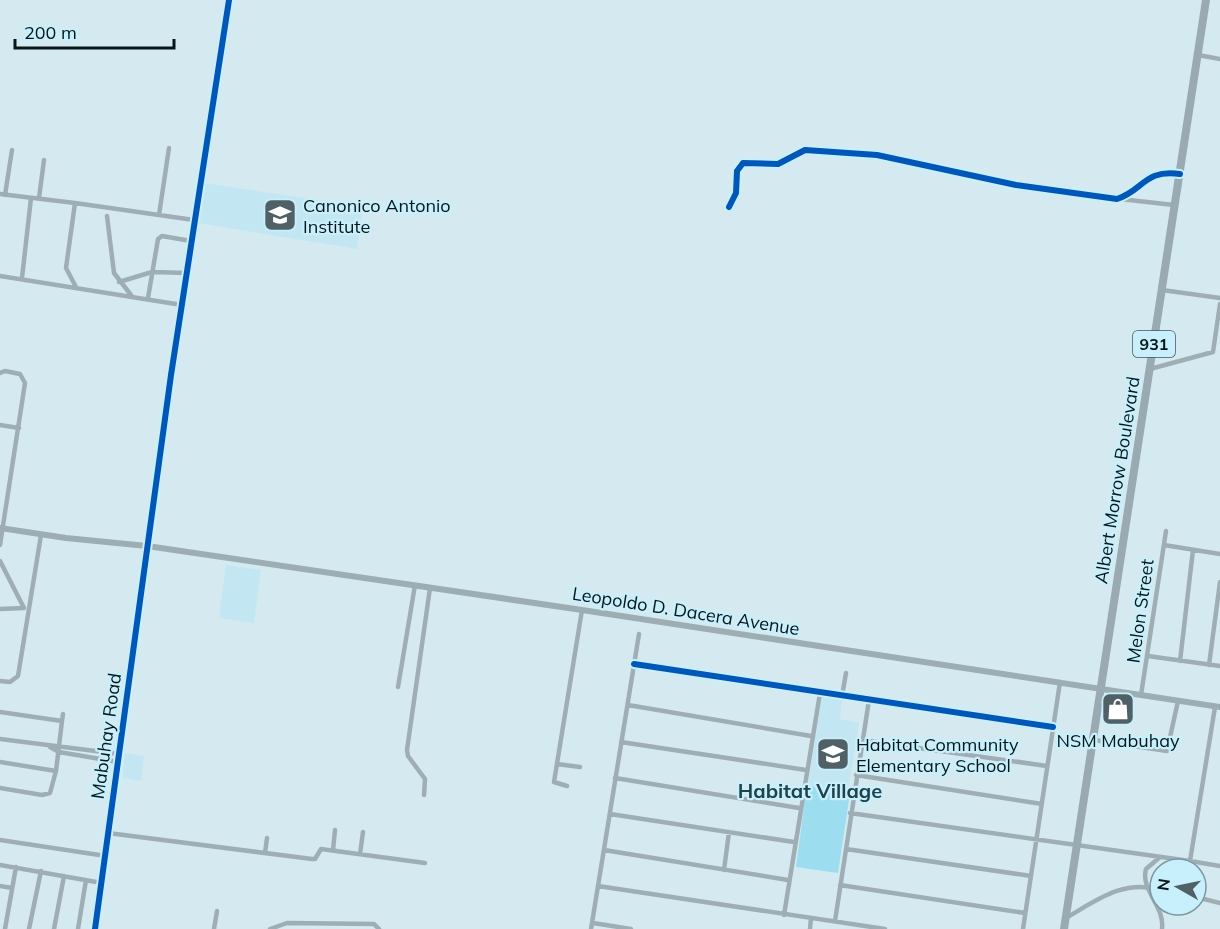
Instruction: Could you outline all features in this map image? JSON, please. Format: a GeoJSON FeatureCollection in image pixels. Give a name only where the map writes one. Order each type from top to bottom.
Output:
{"type":"FeatureCollection","features":[{"type":"Feature","properties":{"kind":"highway","name":"Albert Morrow Boulevard"},"geometry":{"type":"LineString","coordinates":[[1064,929],[1206,0]]}},
{"type":"Feature","properties":{"kind":"main road","name":"Leopoldo D. Dacera Avenue"},"geometry":{"type":"LineString","coordinates":[[2,528],[41,535],[147,546],[415,585],[1218,707]]}},
{"type":"Feature","properties":{"kind":"main road","name":"Mabuhay Road"},"geometry":{"type":"LineString","coordinates":[[95,929],[147,546]]}},
{"type":"Feature","properties":{"kind":"street"},"geometry":{"type":"LineString","coordinates":[[147,546],[194,220],[229,0]]}},
{"type":"Feature","properties":{"kind":"street"},"geometry":{"type":"LineString","coordinates":[[1198,55],[1220,58]]}},
{"type":"Feature","properties":{"kind":"street"},"geometry":{"type":"LineString","coordinates":[[159,215],[169,148]]}},
{"type":"Feature","properties":{"kind":"street"},"geometry":{"type":"LineString","coordinates":[[12,150],[3,194],[194,220]]}},
{"type":"Feature","properties":{"kind":"street"},"geometry":{"type":"LineString","coordinates":[[729,207],[736,194],[737,171],[743,163],[778,164],[805,150],[877,155],[1016,186],[1175,205]]}},
{"type":"Feature","properties":{"kind":"street"},"geometry":{"type":"LineString","coordinates":[[39,198],[44,160]]}},
{"type":"Feature","properties":{"kind":"street"},"geometry":{"type":"LineString","coordinates":[[1118,199],[1146,178],[1167,173],[1180,174]]}},
{"type":"Feature","properties":{"kind":"street"},"geometry":{"type":"LineString","coordinates":[[22,278],[31,198]]}},
{"type":"Feature","properties":{"kind":"street"},"geometry":{"type":"LineString","coordinates":[[75,203],[66,271],[76,287]]}},
{"type":"Feature","properties":{"kind":"street"},"geometry":{"type":"LineString","coordinates":[[107,216],[110,257],[119,282],[131,296]]}},
{"type":"Feature","properties":{"kind":"street"},"geometry":{"type":"LineString","coordinates":[[148,298],[156,242],[159,237],[191,241]]}},
{"type":"Feature","properties":{"kind":"street"},"geometry":{"type":"LineString","coordinates":[[119,282],[152,272],[187,273]]}},
{"type":"Feature","properties":{"kind":"street"},"geometry":{"type":"LineString","coordinates":[[0,276],[182,304]]}},
{"type":"Feature","properties":{"kind":"street"},"geometry":{"type":"LineString","coordinates":[[1162,290],[1220,298]]}},
{"type":"Feature","properties":{"kind":"street"},"geometry":{"type":"LineString","coordinates":[[1150,369],[1213,352],[1220,304]]}},
{"type":"Feature","properties":{"kind":"street"},"geometry":{"type":"LineString","coordinates":[[0,373],[15,372],[21,374],[24,380],[19,428],[0,545]]}},
{"type":"Feature","properties":{"kind":"street"},"geometry":{"type":"LineString","coordinates":[[0,425],[19,428]]}},
{"type":"Feature","properties":{"kind":"street","name":"Melon Street"},"geometry":{"type":"LineString","coordinates":[[1141,695],[1166,531]]}},
{"type":"Feature","properties":{"kind":"street"},"geometry":{"type":"LineString","coordinates":[[0,681],[10,682],[18,676],[26,608],[41,535]]}},
{"type":"Feature","properties":{"kind":"street"},"geometry":{"type":"LineString","coordinates":[[1164,546],[1220,554]]}},
{"type":"Feature","properties":{"kind":"street"},"geometry":{"type":"LineString","coordinates":[[1179,661],[1193,550]]}},
{"type":"Feature","properties":{"kind":"street"},"geometry":{"type":"LineString","coordinates":[[0,561],[26,608]]}},
{"type":"Feature","properties":{"kind":"street"},"geometry":{"type":"LineString","coordinates":[[1209,665],[1220,582]]}},
{"type":"Feature","properties":{"kind":"street"},"geometry":{"type":"LineString","coordinates":[[398,687],[415,585]]}},
{"type":"Feature","properties":{"kind":"street"},"geometry":{"type":"LineString","coordinates":[[424,795],[425,779],[408,756],[407,750],[430,588]]}},
{"type":"Feature","properties":{"kind":"street"},"geometry":{"type":"LineString","coordinates":[[0,609],[26,608]]}},
{"type":"Feature","properties":{"kind":"street"},"geometry":{"type":"LineString","coordinates":[[567,786],[555,784],[582,610]]}},
{"type":"Feature","properties":{"kind":"street"},"geometry":{"type":"LineString","coordinates":[[591,929],[639,634]]}},
{"type":"Feature","properties":{"kind":"street"},"geometry":{"type":"LineString","coordinates":[[1148,656],[1220,666]]}},
{"type":"Feature","properties":{"kind":"street"},"geometry":{"type":"LineString","coordinates":[[634,664],[1053,727]]}},
{"type":"Feature","properties":{"kind":"street"},"geometry":{"type":"LineString","coordinates":[[842,696],[846,673]]}},
{"type":"Feature","properties":{"kind":"street"},"geometry":{"type":"LineString","coordinates":[[1023,929],[1060,682]]}},
{"type":"Feature","properties":{"kind":"street"},"geometry":{"type":"LineString","coordinates":[[784,915],[794,842],[820,693]]}},
{"type":"Feature","properties":{"kind":"street"},"geometry":{"type":"LineString","coordinates":[[835,921],[869,700]]}},
{"type":"Feature","properties":{"kind":"street"},"geometry":{"type":"LineString","coordinates":[[1094,740],[1167,751],[1178,701]]}},
{"type":"Feature","properties":{"kind":"street"},"geometry":{"type":"LineString","coordinates":[[628,705],[812,736]]}},
{"type":"Feature","properties":{"kind":"street"},"geometry":{"type":"LineString","coordinates":[[1191,857],[1218,707]]}},
{"type":"Feature","properties":{"kind":"street"},"geometry":{"type":"LineString","coordinates":[[0,712],[62,721]]}},
{"type":"Feature","properties":{"kind":"street"},"geometry":{"type":"LineString","coordinates":[[0,788],[46,795],[52,790],[63,714]]}},
{"type":"Feature","properties":{"kind":"street"},"geometry":{"type":"LineString","coordinates":[[0,739],[59,749],[119,754]]}},
{"type":"Feature","properties":{"kind":"street"},"geometry":{"type":"LineString","coordinates":[[862,740],[1047,766]]}},
{"type":"Feature","properties":{"kind":"street"},"geometry":{"type":"LineString","coordinates":[[621,742],[806,770]]}},
{"type":"Feature","properties":{"kind":"street"},"geometry":{"type":"LineString","coordinates":[[78,751],[118,762]]}},
{"type":"Feature","properties":{"kind":"street"},"geometry":{"type":"LineString","coordinates":[[0,762],[56,771]]}},
{"type":"Feature","properties":{"kind":"street"},"geometry":{"type":"LineString","coordinates":[[557,764],[580,767]]}},
{"type":"Feature","properties":{"kind":"street"},"geometry":{"type":"LineString","coordinates":[[856,775],[1042,804]]}},
{"type":"Feature","properties":{"kind":"street"},"geometry":{"type":"LineString","coordinates":[[615,778],[800,808]]}},
{"type":"Feature","properties":{"kind":"street"},"geometry":{"type":"LineString","coordinates":[[850,813],[1160,857]]}},
{"type":"Feature","properties":{"kind":"street"},"geometry":{"type":"LineString","coordinates":[[610,814],[794,842]]}},
{"type":"Feature","properties":{"kind":"street"},"geometry":{"type":"LineString","coordinates":[[333,850],[335,830]]}},
{"type":"Feature","properties":{"kind":"street"},"geometry":{"type":"LineString","coordinates":[[360,854],[363,832]]}},
{"type":"Feature","properties":{"kind":"street"},"geometry":{"type":"LineString","coordinates":[[724,870],[729,832]]}},
{"type":"Feature","properties":{"kind":"street"},"geometry":{"type":"LineString","coordinates":[[108,833],[312,860],[315,859],[319,849],[425,863]]}},
{"type":"Feature","properties":{"kind":"street"},"geometry":{"type":"LineString","coordinates":[[265,853],[267,838]]}},
{"type":"Feature","properties":{"kind":"street"},"geometry":{"type":"LineString","coordinates":[[0,840],[105,856]]}},
{"type":"Feature","properties":{"kind":"street"},"geometry":{"type":"LineString","coordinates":[[846,849],[1031,876]]}},
{"type":"Feature","properties":{"kind":"street"},"geometry":{"type":"LineString","coordinates":[[604,850],[788,880]]}},
{"type":"Feature","properties":{"kind":"street"},"geometry":{"type":"LineString","coordinates":[[0,865],[102,883]]}},
{"type":"Feature","properties":{"kind":"street"},"geometry":{"type":"LineString","coordinates":[[5,929],[16,867]]}},
{"type":"Feature","properties":{"kind":"street"},"geometry":{"type":"LineString","coordinates":[[1148,867],[1146,869],[1147,886],[1161,911],[1162,929]]}},
{"type":"Feature","properties":{"kind":"street"},"geometry":{"type":"LineString","coordinates":[[29,929],[41,871]]}},
{"type":"Feature","properties":{"kind":"street"},"geometry":{"type":"LineString","coordinates":[[54,929],[64,876]]}},
{"type":"Feature","properties":{"kind":"street"},"geometry":{"type":"LineString","coordinates":[[78,929],[86,880]]}},
{"type":"Feature","properties":{"kind":"street"},"geometry":{"type":"LineString","coordinates":[[840,885],[1025,913]]}},
{"type":"Feature","properties":{"kind":"street"},"geometry":{"type":"LineString","coordinates":[[0,886],[12,888]]}},
{"type":"Feature","properties":{"kind":"street"},"geometry":{"type":"LineString","coordinates":[[598,886],[885,929]]}},
{"type":"Feature","properties":{"kind":"street"},"geometry":{"type":"LineString","coordinates":[[1066,919],[1120,889],[1147,886]]}},
{"type":"Feature","properties":{"kind":"street"},"geometry":{"type":"LineString","coordinates":[[0,903],[9,904]]}},
{"type":"Feature","properties":{"kind":"street"},"geometry":{"type":"LineString","coordinates":[[214,929],[217,911]]}},
{"type":"Feature","properties":{"kind":"street"},"geometry":{"type":"LineString","coordinates":[[810,929],[811,918]]}},
{"type":"Feature","properties":{"kind":"street"},"geometry":{"type":"LineString","coordinates":[[270,929],[287,923],[344,923],[374,924],[379,929]]}},
{"type":"Feature","properties":{"kind":"street"},"geometry":{"type":"LineString","coordinates":[[593,923],[631,929]]}},
{"type":"Feature","properties":{"kind":"shaded area","name":"Canonico Antonio Institute"},"geometry":{"type":"Polygon","coordinates":[[[204,183],[363,207],[357,249],[198,223],[204,183]]]}},
{"type":"Feature","properties":{"kind":"shaded area"},"geometry":{"type":"Polygon","coordinates":[[[226,565],[261,570],[254,623],[219,618],[226,565]]]}},
{"type":"Feature","properties":{"kind":"shaded area","name":"Habitat Community Elementary School"},"geometry":{"type":"Polygon","coordinates":[[[822,696],[842,699],[840,719],[859,723],[848,791],[808,785],[822,696]]]}},
{"type":"Feature","properties":{"kind":"shaded area"},"geometry":{"type":"Polygon","coordinates":[[[125,753],[144,756],[141,781],[122,778],[125,753]]]}},
{"type":"Feature","properties":{"kind":"shaded area"},"geometry":{"type":"Polygon","coordinates":[[[807,785],[850,793],[838,873],[796,867],[807,785]]]}},
{"type":"Feature","properties":{"kind":"cycle path"},"geometry":{"type":"LineString","coordinates":[[95,929],[171,375],[229,0]]}},
{"type":"Feature","properties":{"kind":"cycle path"},"geometry":{"type":"LineString","coordinates":[[729,207],[736,193],[737,171],[743,163],[778,164],[805,150],[877,155],[1016,185],[1117,199],[1151,177],[1168,173],[1180,174]]}},
{"type":"Feature","properties":{"kind":"cycle path"},"geometry":{"type":"LineString","coordinates":[[634,664],[1053,727]]}},
{"type":"Feature","properties":{"kind":"place","name":"Canonico Antonio Institute"},"geometry":{"type":"Point","coordinates":[280,215]}},
{"type":"Feature","properties":{"kind":"place","name":"NSM Mabuhay"},"geometry":{"type":"Point","coordinates":[1118,709]}},
{"type":"Feature","properties":{"kind":"place","name":"Habitat Community Elementary School"},"geometry":{"type":"Point","coordinates":[833,754]}},
{"type":"Feature","properties":{"kind":"district","name":"Habitat Village"},"geometry":{"type":"Point","coordinates":[810,790]}}]}
